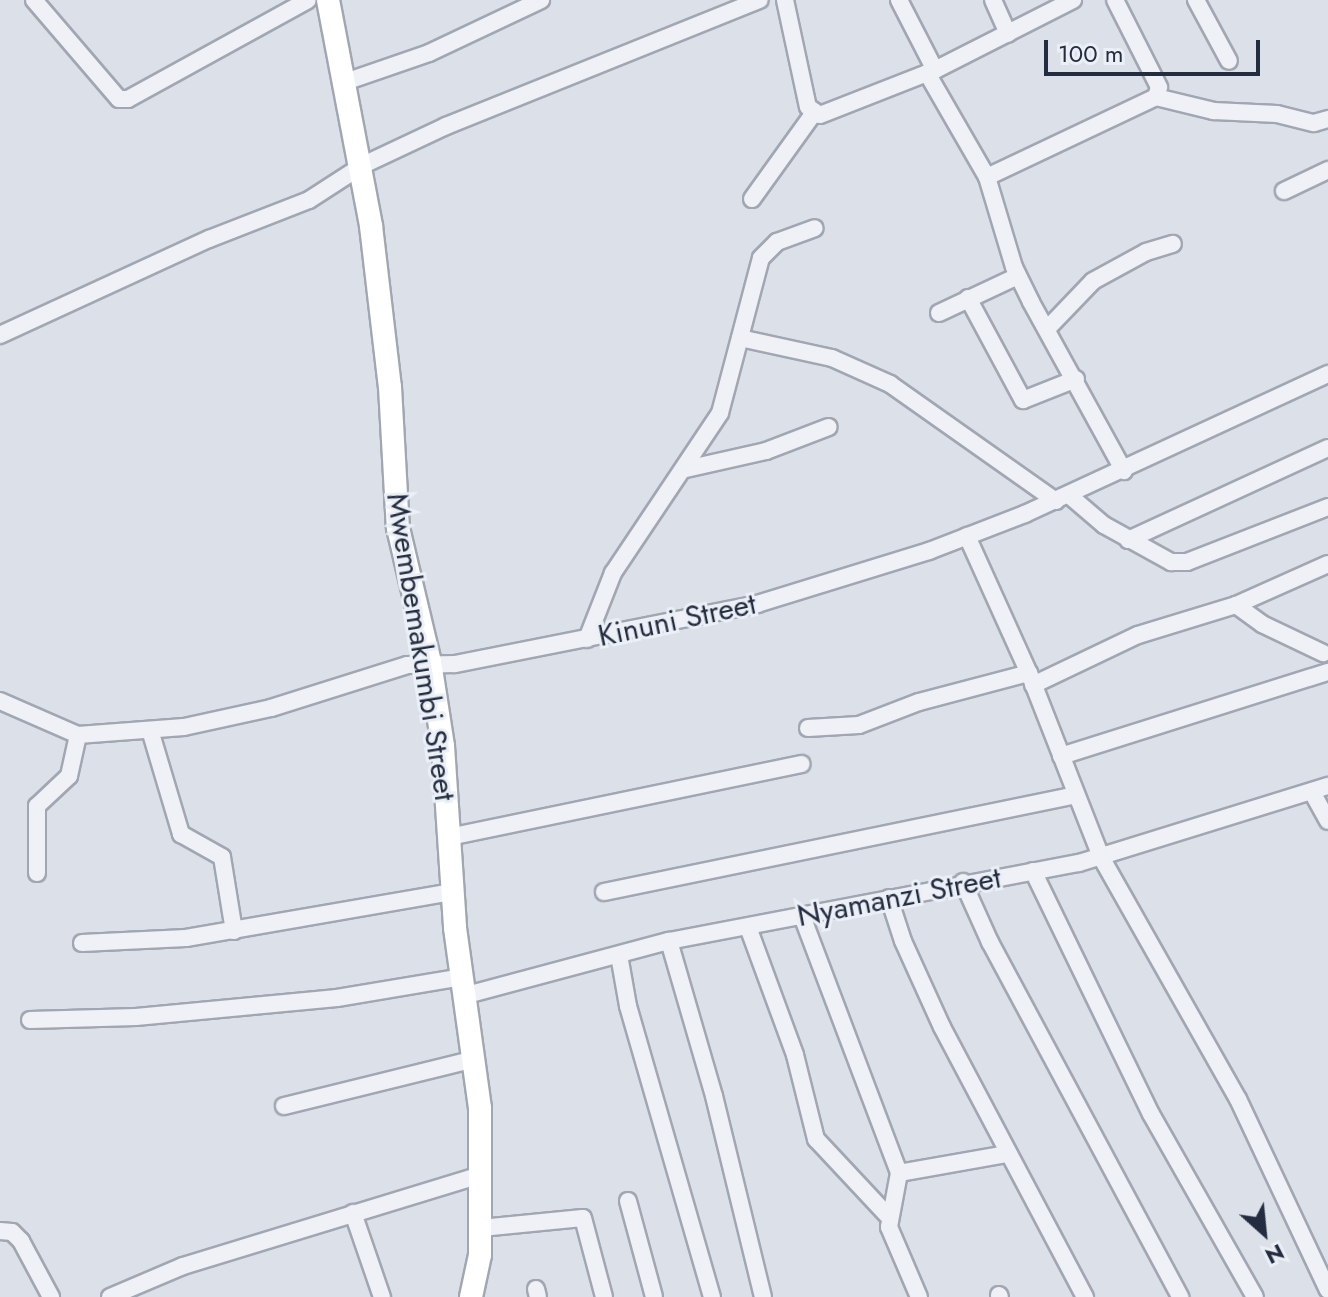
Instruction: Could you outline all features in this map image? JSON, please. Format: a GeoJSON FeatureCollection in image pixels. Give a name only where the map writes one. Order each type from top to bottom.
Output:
{"type":"FeatureCollection","features":[{"type":"Feature","properties":{"kind":"street"},"geometry":{"type":"LineString","coordinates":[[34,0],[119,99],[128,99],[308,0]]}},
{"type":"Feature","properties":{"kind":"street","name":"Mwembemakumbi Street"},"geometry":{"type":"LineString","coordinates":[[328,0],[363,165],[390,387],[398,528],[430,662],[449,837],[451,892],[475,1059],[481,1228],[471,1297]]}},
{"type":"Feature","properties":{"kind":"street"},"geometry":{"type":"LineString","coordinates":[[345,82],[440,48],[541,0]]}},
{"type":"Feature","properties":{"kind":"street"},"geometry":{"type":"LineString","coordinates":[[0,335],[209,239],[309,200],[363,165],[652,39],[760,0]]}},
{"type":"Feature","properties":{"kind":"street"},"geometry":{"type":"LineString","coordinates":[[785,0],[813,114]]}},
{"type":"Feature","properties":{"kind":"street"},"geometry":{"type":"LineString","coordinates":[[899,0],[931,71],[987,177],[1018,276],[1124,471]]}},
{"type":"Feature","properties":{"kind":"street"},"geometry":{"type":"LineString","coordinates":[[993,0],[1008,34]]}},
{"type":"Feature","properties":{"kind":"street"},"geometry":{"type":"LineString","coordinates":[[1115,0],[1159,87],[1156,97]]}},
{"type":"Feature","properties":{"kind":"street"},"geometry":{"type":"LineString","coordinates":[[1196,0],[1229,61]]}},
{"type":"Feature","properties":{"kind":"street"},"geometry":{"type":"LineString","coordinates":[[752,199],[813,114],[843,109],[931,71],[1068,1]]}},
{"type":"Feature","properties":{"kind":"street"},"geometry":{"type":"LineString","coordinates":[[987,177],[1156,97],[1214,111],[1277,114],[1314,123],[1328,119]]}},
{"type":"Feature","properties":{"kind":"street"},"geometry":{"type":"LineString","coordinates":[[1284,191],[1328,170]]}},
{"type":"Feature","properties":{"kind":"street"},"geometry":{"type":"LineString","coordinates":[[587,639],[613,573],[686,469],[720,413],[755,274],[767,248],[815,228]]}},
{"type":"Feature","properties":{"kind":"street"},"geometry":{"type":"LineString","coordinates":[[1047,329],[1093,281],[1146,252],[1173,244]]}},
{"type":"Feature","properties":{"kind":"street"},"geometry":{"type":"LineString","coordinates":[[939,313],[1018,276]]}},
{"type":"Feature","properties":{"kind":"street"},"geometry":{"type":"LineString","coordinates":[[968,298],[1023,400],[1076,379]]}},
{"type":"Feature","properties":{"kind":"street"},"geometry":{"type":"LineString","coordinates":[[740,338],[832,358],[890,384],[1091,517],[1171,562],[1187,562],[1328,507]]}},
{"type":"Feature","properties":{"kind":"street","name":"Kinuni Street"},"geometry":{"type":"LineString","coordinates":[[0,701],[78,735],[150,730],[241,716],[396,668],[430,662],[455,664],[757,604],[967,536],[1063,498],[1328,374]]}},
{"type":"Feature","properties":{"kind":"street"},"geometry":{"type":"LineString","coordinates":[[686,469],[766,451],[829,427]]}},
{"type":"Feature","properties":{"kind":"street"},"geometry":{"type":"LineString","coordinates":[[1128,540],[1328,448]]}},
{"type":"Feature","properties":{"kind":"street"},"geometry":{"type":"LineString","coordinates":[[967,536],[1031,679],[1101,857],[1232,1087],[1328,1290]]}},
{"type":"Feature","properties":{"kind":"street"},"geometry":{"type":"LineString","coordinates":[[808,728],[859,725],[919,702],[1031,679],[1138,635],[1236,605],[1328,564]]}},
{"type":"Feature","properties":{"kind":"street"},"geometry":{"type":"LineString","coordinates":[[1061,756],[1253,699],[1326,671],[1325,650],[1262,624],[1236,605]]}},
{"type":"Feature","properties":{"kind":"street"},"geometry":{"type":"LineString","coordinates":[[150,730],[181,834],[222,857],[234,931]]}},
{"type":"Feature","properties":{"kind":"street"},"geometry":{"type":"LineString","coordinates":[[37,873],[37,806],[69,776],[78,735]]}},
{"type":"Feature","properties":{"kind":"street"},"geometry":{"type":"LineString","coordinates":[[449,837],[802,764]]}},
{"type":"Feature","properties":{"kind":"street"},"geometry":{"type":"LineString","coordinates":[[1320,789],[1328,821]]}},
{"type":"Feature","properties":{"kind":"street","name":"Nyamanzi Street"},"geometry":{"type":"LineString","coordinates":[[30,1020],[136,1017],[465,986],[619,955],[669,941],[1101,857],[1320,789]]}},
{"type":"Feature","properties":{"kind":"street"},"geometry":{"type":"LineString","coordinates":[[604,892],[1075,795]]}},
{"type":"Feature","properties":{"kind":"street"},"geometry":{"type":"LineString","coordinates":[[1033,871],[1151,1114],[1255,1297]]}},
{"type":"Feature","properties":{"kind":"street"},"geometry":{"type":"LineString","coordinates":[[963,882],[990,942],[1180,1297]]}},
{"type":"Feature","properties":{"kind":"street"},"geometry":{"type":"LineString","coordinates":[[82,943],[234,931],[451,892]]}},
{"type":"Feature","properties":{"kind":"street"},"geometry":{"type":"LineString","coordinates":[[889,898],[927,996],[1007,1154],[1085,1297]]}},
{"type":"Feature","properties":{"kind":"street"},"geometry":{"type":"LineString","coordinates":[[802,916],[899,1173],[887,1215]]}},
{"type":"Feature","properties":{"kind":"street"},"geometry":{"type":"LineString","coordinates":[[748,927],[795,1055],[816,1139],[887,1215],[919,1297]]}},
{"type":"Feature","properties":{"kind":"street"},"geometry":{"type":"LineString","coordinates":[[669,941],[718,1110],[763,1297]]}},
{"type":"Feature","properties":{"kind":"street"},"geometry":{"type":"LineString","coordinates":[[619,955],[628,1006],[712,1297]]}},
{"type":"Feature","properties":{"kind":"street"},"geometry":{"type":"LineString","coordinates":[[284,1106],[475,1059]]}},
{"type":"Feature","properties":{"kind":"street"},"geometry":{"type":"LineString","coordinates":[[899,1173],[1007,1154]]}},
{"type":"Feature","properties":{"kind":"street"},"geometry":{"type":"LineString","coordinates":[[110,1297],[183,1266],[481,1175]]}},
{"type":"Feature","properties":{"kind":"street"},"geometry":{"type":"LineString","coordinates":[[628,1201],[654,1297]]}},
{"type":"Feature","properties":{"kind":"street"},"geometry":{"type":"LineString","coordinates":[[353,1213],[382,1297]]}},
{"type":"Feature","properties":{"kind":"street"},"geometry":{"type":"LineString","coordinates":[[481,1228],[583,1218],[604,1297]]}},
{"type":"Feature","properties":{"kind":"street"},"geometry":{"type":"LineString","coordinates":[[0,1231],[12,1232],[21,1241],[51,1297]]}}]}
